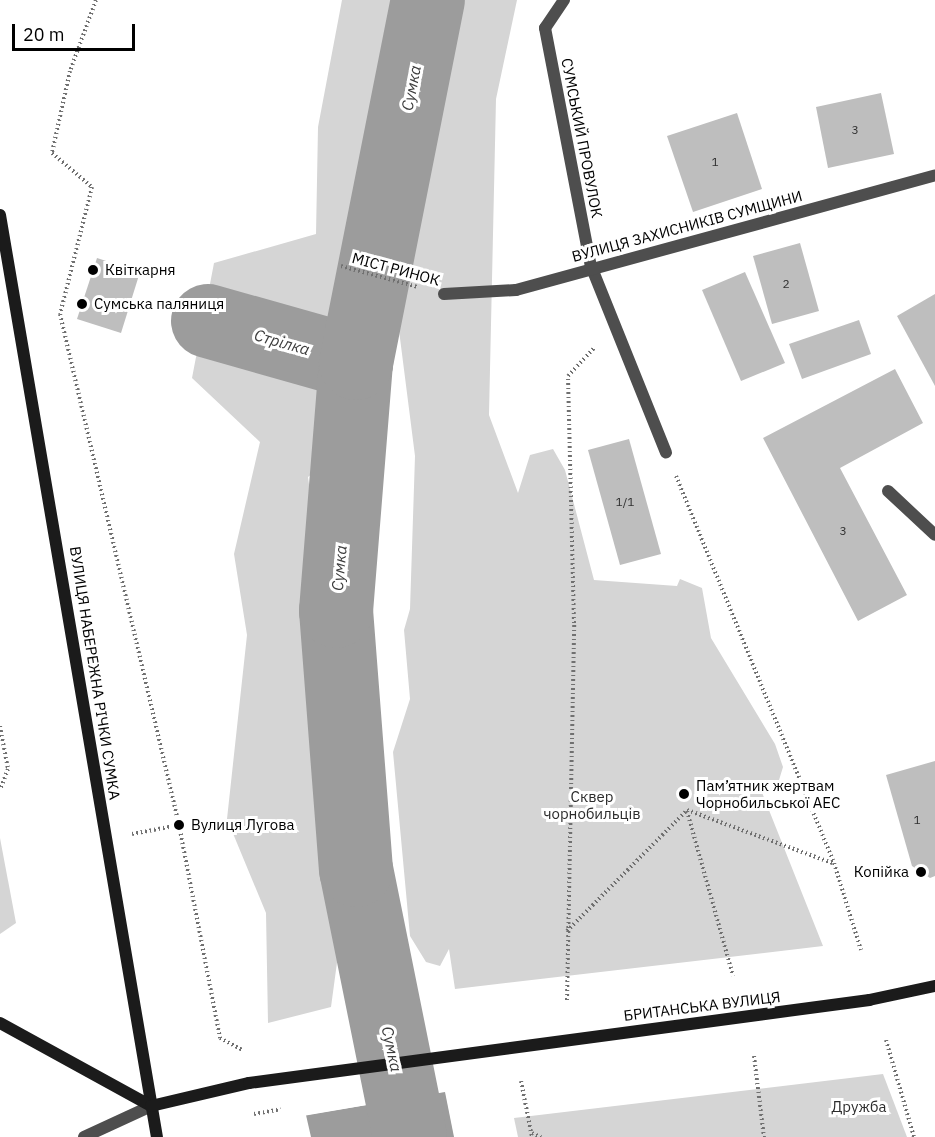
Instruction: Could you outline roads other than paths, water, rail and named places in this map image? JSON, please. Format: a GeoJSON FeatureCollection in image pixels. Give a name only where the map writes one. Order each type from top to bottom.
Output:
{"type":"FeatureCollection","features":[{"type":"Feature","properties":{"kind":"main road","name":"ВУЛИЦЯ НАБЕРЕЖНА РІЧКИ СУМКА"},"geometry":{"type":"LineString","coordinates":[[0,215],[157,1137]]}},
{"type":"Feature","properties":{"kind":"main road","name":"БРИТАНСЬКА ВУЛИЦЯ"},"geometry":{"type":"LineString","coordinates":[[151,1106],[249,1083],[473,1050],[869,1000],[935,986]]}},
{"type":"Feature","properties":{"kind":"main road"},"geometry":{"type":"LineString","coordinates":[[0,1023],[151,1106]]}},
{"type":"Feature","properties":{"kind":"street","name":"СУМСЬКИЙ ПРОВУЛОК"},"geometry":{"type":"LineString","coordinates":[[564,0],[545,28],[591,266],[613,328],[666,453]]}},
{"type":"Feature","properties":{"kind":"street","name":"ВУЛИЦЯ ЗАХИСНИКІВ СУМЩИНИ"},"geometry":{"type":"LineString","coordinates":[[444,294],[516,290],[591,266],[935,175]]}},
{"type":"Feature","properties":{"kind":"street"},"geometry":{"type":"LineString","coordinates":[[888,491],[935,535]]}},
{"type":"Feature","properties":{"kind":"street"},"geometry":{"type":"LineString","coordinates":[[84,1137],[151,1106]]}},
{"type":"Feature","properties":{"kind":"waterway","name":"Сумка"},"geometry":{"type":"LineString","coordinates":[[410,1137],[356,870],[336,611],[356,363],[428,0]]}},
{"type":"Feature","properties":{"kind":"waterway","name":"Стрілка"},"geometry":{"type":"LineString","coordinates":[[208,321],[356,363]]}},
{"type":"Feature","properties":{"kind":"place","name":"Квіткарня"},"geometry":{"type":"Point","coordinates":[93,270]}},
{"type":"Feature","properties":{"kind":"place","name":"Сумська паляниця"},"geometry":{"type":"Point","coordinates":[82,304]}},
{"type":"Feature","properties":{"kind":"place","name":"Пам’ятник жертвам Чорнобильської АЕС"},"geometry":{"type":"Point","coordinates":[684,794]}},
{"type":"Feature","properties":{"kind":"place","name":"Вулиця Лугова"},"geometry":{"type":"Point","coordinates":[179,825]}},
{"type":"Feature","properties":{"kind":"place","name":"Копійка"},"geometry":{"type":"Point","coordinates":[921,872]}},
{"type":"Feature","properties":{"kind":"park label","name":"Сквер чорнобильців"},"geometry":{"type":"Point","coordinates":[592,804]}},
{"type":"Feature","properties":{"kind":"park label","name":"Дружба"},"geometry":{"type":"Point","coordinates":[859,1107]}}]}
